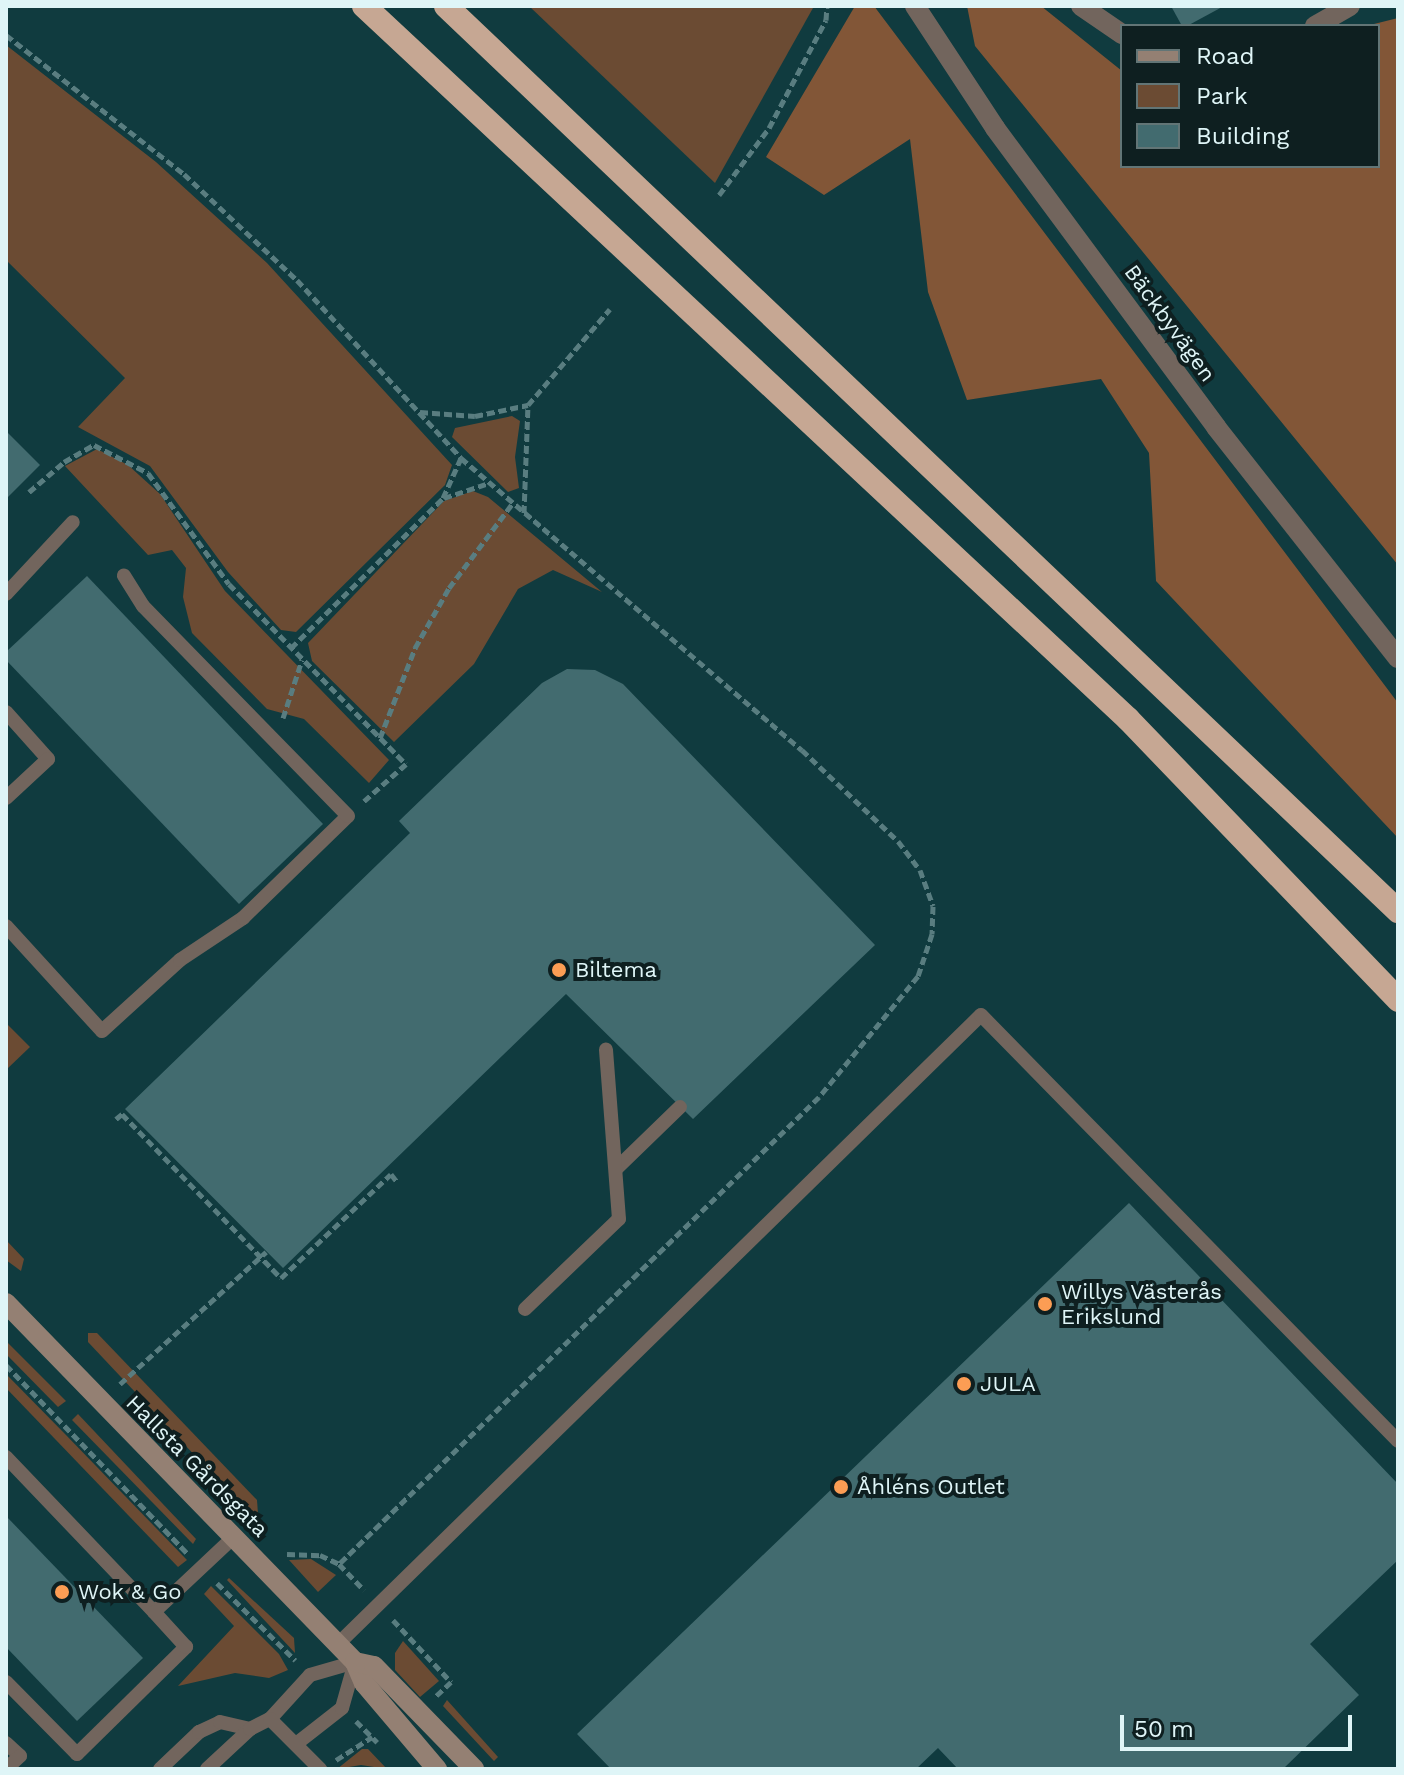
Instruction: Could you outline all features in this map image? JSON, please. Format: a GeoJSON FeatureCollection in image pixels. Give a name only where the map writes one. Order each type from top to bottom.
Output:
{"type":"FeatureCollection","features":[{"type":"Feature","properties":{"kind":"highway"},"geometry":{"type":"LineString","coordinates":[[364,6],[1128,719],[1398,1000]]}},
{"type":"Feature","properties":{"kind":"highway"},"geometry":{"type":"LineString","coordinates":[[446,6],[1398,911]]}},
{"type":"Feature","properties":{"kind":"street"},"geometry":{"type":"LineString","coordinates":[[1081,6],[1120,33]]}},
{"type":"Feature","properties":{"kind":"street"},"geometry":{"type":"LineString","coordinates":[[1319,17],[1350,6]]}},
{"type":"Feature","properties":{"kind":"street","name":"Bäckbyvägen"},"geometry":{"type":"LineString","coordinates":[[918,7],[995,128],[1216,427],[1398,658]]}},
{"type":"Feature","properties":{"kind":"street","name":"Hallsta Gårdsgata"},"geometry":{"type":"LineString","coordinates":[[6,1303],[355,1662],[364,1683],[437,1769]]}},
{"type":"Feature","properties":{"kind":"street","name":"Hallsta Gårdsgata"},"geometry":{"type":"LineString","coordinates":[[355,1662],[374,1666],[474,1769]]}},
{"type":"Feature","properties":{"kind":"lane"},"geometry":{"type":"LineString","coordinates":[[6,594],[73,522]]}},
{"type":"Feature","properties":{"kind":"lane"},"geometry":{"type":"LineString","coordinates":[[6,926],[102,1031],[180,960],[243,918],[348,816],[143,606],[124,575]]}},
{"type":"Feature","properties":{"kind":"lane"},"geometry":{"type":"LineString","coordinates":[[6,712],[48,759],[6,798]]}},
{"type":"Feature","properties":{"kind":"lane"},"geometry":{"type":"LineString","coordinates":[[338,1644],[981,1015],[1398,1441]]}},
{"type":"Feature","properties":{"kind":"lane"},"geometry":{"type":"LineString","coordinates":[[525,1309],[619,1219],[606,1049]]}},
{"type":"Feature","properties":{"kind":"lane"},"geometry":{"type":"LineString","coordinates":[[616,1169],[680,1107]]}},
{"type":"Feature","properties":{"kind":"lane"},"geometry":{"type":"LineString","coordinates":[[6,1457],[186,1647],[77,1754],[6,1682]]}},
{"type":"Feature","properties":{"kind":"lane"},"geometry":{"type":"LineString","coordinates":[[154,1612],[234,1537]]}},
{"type":"Feature","properties":{"kind":"lane"},"geometry":{"type":"LineString","coordinates":[[207,1769],[250,1729],[270,1719],[310,1675],[355,1662]]}},
{"type":"Feature","properties":{"kind":"lane"},"geometry":{"type":"LineString","coordinates":[[296,1744],[342,1708],[355,1662]]}},
{"type":"Feature","properties":{"kind":"lane"},"geometry":{"type":"LineString","coordinates":[[270,1719],[321,1769]]}},
{"type":"Feature","properties":{"kind":"lane"},"geometry":{"type":"LineString","coordinates":[[160,1769],[199,1732],[220,1722],[250,1729]]}},
{"type":"Feature","properties":{"kind":"lane"},"geometry":{"type":"LineString","coordinates":[[6,1743],[20,1756],[6,1769]]}},
{"type":"Feature","properties":{"kind":"path"},"geometry":{"type":"LineString","coordinates":[[719,195],[769,128],[826,20],[827,6]]}},
{"type":"Feature","properties":{"kind":"path"},"geometry":{"type":"LineString","coordinates":[[6,35],[184,174],[297,280],[461,458],[524,514],[528,405]]}},
{"type":"Feature","properties":{"kind":"path"},"geometry":{"type":"LineString","coordinates":[[419,412],[475,416],[528,405],[610,309]]}},
{"type":"Feature","properties":{"kind":"path"},"geometry":{"type":"LineString","coordinates":[[29,492],[64,462],[94,445],[129,459],[164,491],[229,584],[406,764],[348,816]]}},
{"type":"Feature","properties":{"kind":"path"},"geometry":{"type":"LineString","coordinates":[[291,648],[443,498],[461,458]]}},
{"type":"Feature","properties":{"kind":"path"},"geometry":{"type":"LineString","coordinates":[[443,498],[489,483]]}},
{"type":"Feature","properties":{"kind":"path"},"geometry":{"type":"LineString","coordinates":[[380,739],[403,675],[442,600],[512,504]]}},
{"type":"Feature","properties":{"kind":"path"},"geometry":{"type":"LineString","coordinates":[[267,734],[288,714],[287,698],[302,660]]}},
{"type":"Feature","properties":{"kind":"path"},"geometry":{"type":"LineString","coordinates":[[116,1119],[122,1114],[206,1202],[264,1254],[281,1278],[391,1174],[398,1183]]}},
{"type":"Feature","properties":{"kind":"path"},"geometry":{"type":"LineString","coordinates":[[206,1202],[212,1196]]}},
{"type":"Feature","properties":{"kind":"path"},"geometry":{"type":"LineString","coordinates":[[120,1384],[264,1254]]}},
{"type":"Feature","properties":{"kind":"path"},"geometry":{"type":"LineString","coordinates":[[6,1365],[265,1631]]}},
{"type":"Feature","properties":{"kind":"path"},"geometry":{"type":"LineString","coordinates":[[287,1554],[320,1555],[339,1564]]}},
{"type":"Feature","properties":{"kind":"path"},"geometry":{"type":"LineString","coordinates":[[321,1769],[372,1737]]}},
{"type":"Feature","properties":{"kind":"green space"},"geometry":{"type":"Polygon","coordinates":[[[529,6],[813,6],[813,8],[715,183],[529,6]]]}},
{"type":"Feature","properties":{"kind":"green space"},"geometry":{"type":"Polygon","coordinates":[[[6,45],[156,162],[267,263],[452,465],[445,485],[296,632],[281,630],[228,572],[150,466],[78,427],[125,378],[6,260],[6,45]]]}},
{"type":"Feature","properties":{"kind":"green space"},"geometry":{"type":"Polygon","coordinates":[[[512,416],[520,421],[515,457],[519,488],[508,492],[452,437],[455,428],[512,416]]]}},
{"type":"Feature","properties":{"kind":"green space"},"geometry":{"type":"Polygon","coordinates":[[[97,449],[128,465],[160,494],[225,591],[389,760],[369,783],[304,719],[267,709],[192,633],[183,597],[186,568],[172,550],[148,555],[65,466],[97,449]]]}},
{"type":"Feature","properties":{"kind":"green space"},"geometry":{"type":"Polygon","coordinates":[[[473,491],[488,497],[602,592],[553,570],[518,589],[474,664],[394,742],[312,661],[308,643],[444,501],[473,491]]]}},
{"type":"Feature","properties":{"kind":"green space"},"geometry":{"type":"Polygon","coordinates":[[[6,1023],[30,1047],[6,1070],[6,1023]]]}},
{"type":"Feature","properties":{"kind":"green space"},"geometry":{"type":"Polygon","coordinates":[[[6,1240],[24,1259],[21,1271],[6,1260],[6,1240]]]}},
{"type":"Feature","properties":{"kind":"green space"},"geometry":{"type":"Polygon","coordinates":[[[88,1333],[97,1333],[257,1500],[258,1514],[247,1511],[88,1342],[88,1333]]]}},
{"type":"Feature","properties":{"kind":"green space"},"geometry":{"type":"Polygon","coordinates":[[[6,1341],[66,1401],[58,1407],[6,1354],[6,1341]]]}},
{"type":"Feature","properties":{"kind":"green space"},"geometry":{"type":"Polygon","coordinates":[[[6,1374],[187,1560],[178,1567],[6,1388],[6,1374]]]}},
{"type":"Feature","properties":{"kind":"green space"},"geometry":{"type":"Polygon","coordinates":[[[78,1414],[196,1539],[193,1544],[72,1420],[78,1414]]]}},
{"type":"Feature","properties":{"kind":"green space"},"geometry":{"type":"Polygon","coordinates":[[[311,1559],[336,1575],[318,1592],[289,1560],[311,1559]]]}},
{"type":"Feature","properties":{"kind":"green space"},"geometry":{"type":"Polygon","coordinates":[[[229,1578],[294,1638],[295,1653],[227,1580],[229,1578]]]}},
{"type":"Feature","properties":{"kind":"green space"},"geometry":{"type":"Polygon","coordinates":[[[211,1586],[279,1654],[288,1670],[269,1678],[235,1673],[178,1686],[234,1626],[204,1594],[211,1586]]]}},
{"type":"Feature","properties":{"kind":"green space"},"geometry":{"type":"Polygon","coordinates":[[[403,1641],[439,1681],[420,1697],[395,1670],[395,1653],[403,1641]]]}},
{"type":"Feature","properties":{"kind":"green space"},"geometry":{"type":"Polygon","coordinates":[[[447,1700],[498,1757],[494,1761],[443,1706],[447,1700]]]}},
{"type":"Feature","properties":{"kind":"green space"},"geometry":{"type":"Polygon","coordinates":[[[362,1749],[368,1749],[387,1769],[361,1765],[337,1769],[362,1749]]]}},
{"type":"Feature","properties":{"kind":"shaded area"},"geometry":{"type":"Polygon","coordinates":[[[855,6],[874,6],[1398,703],[1398,838],[1156,581],[1149,453],[1101,379],[967,400],[928,292],[910,139],[824,195],[766,157],[855,6]]]}},
{"type":"Feature","properties":{"kind":"shaded area"},"geometry":{"type":"Polygon","coordinates":[[[967,6],[1041,6],[1120,69],[1120,168],[1380,168],[1380,24],[1374,24],[1398,18],[1398,565],[975,46],[967,6]]]}},
{"type":"Feature","properties":{"kind":"building"},"geometry":{"type":"Polygon","coordinates":[[[1171,6],[1224,6],[1191,24],[1181,24],[1171,6]]]}},
{"type":"Feature","properties":{"kind":"building"},"geometry":{"type":"Polygon","coordinates":[[[6,431],[40,465],[6,499],[6,431]]]}},
{"type":"Feature","properties":{"kind":"building"},"geometry":{"type":"Polygon","coordinates":[[[87,576],[323,824],[239,904],[6,660],[6,652],[87,576]]]}},
{"type":"Feature","properties":{"kind":"building","name":"Biltema"},"geometry":{"type":"Polygon","coordinates":[[[567,669],[595,670],[623,684],[875,945],[693,1119],[566,994],[283,1268],[125,1109],[410,833],[399,821],[542,683],[567,669]]]}},
{"type":"Feature","properties":{"kind":"building"},"geometry":{"type":"Polygon","coordinates":[[[1129,1203],[1398,1484],[1398,1560],[1310,1644],[1359,1695],[1283,1769],[958,1769],[938,1748],[916,1769],[611,1769],[577,1734],[1129,1203]]]}},
{"type":"Feature","properties":{"kind":"building"},"geometry":{"type":"Polygon","coordinates":[[[6,1516],[143,1658],[77,1721],[6,1647],[6,1516]]]}},
{"type":"Feature","properties":{"kind":"place","name":"Biltema"},"geometry":{"type":"Point","coordinates":[559,970]}},
{"type":"Feature","properties":{"kind":"place","name":"Willys Västerås Erikslund"},"geometry":{"type":"Point","coordinates":[1045,1304]}},
{"type":"Feature","properties":{"kind":"place","name":"JULA"},"geometry":{"type":"Point","coordinates":[964,1384]}},
{"type":"Feature","properties":{"kind":"place","name":"Åhléns Outlet"},"geometry":{"type":"Point","coordinates":[841,1487]}},
{"type":"Feature","properties":{"kind":"place","name":"Wok & Go"},"geometry":{"type":"Point","coordinates":[62,1592]}}]}
